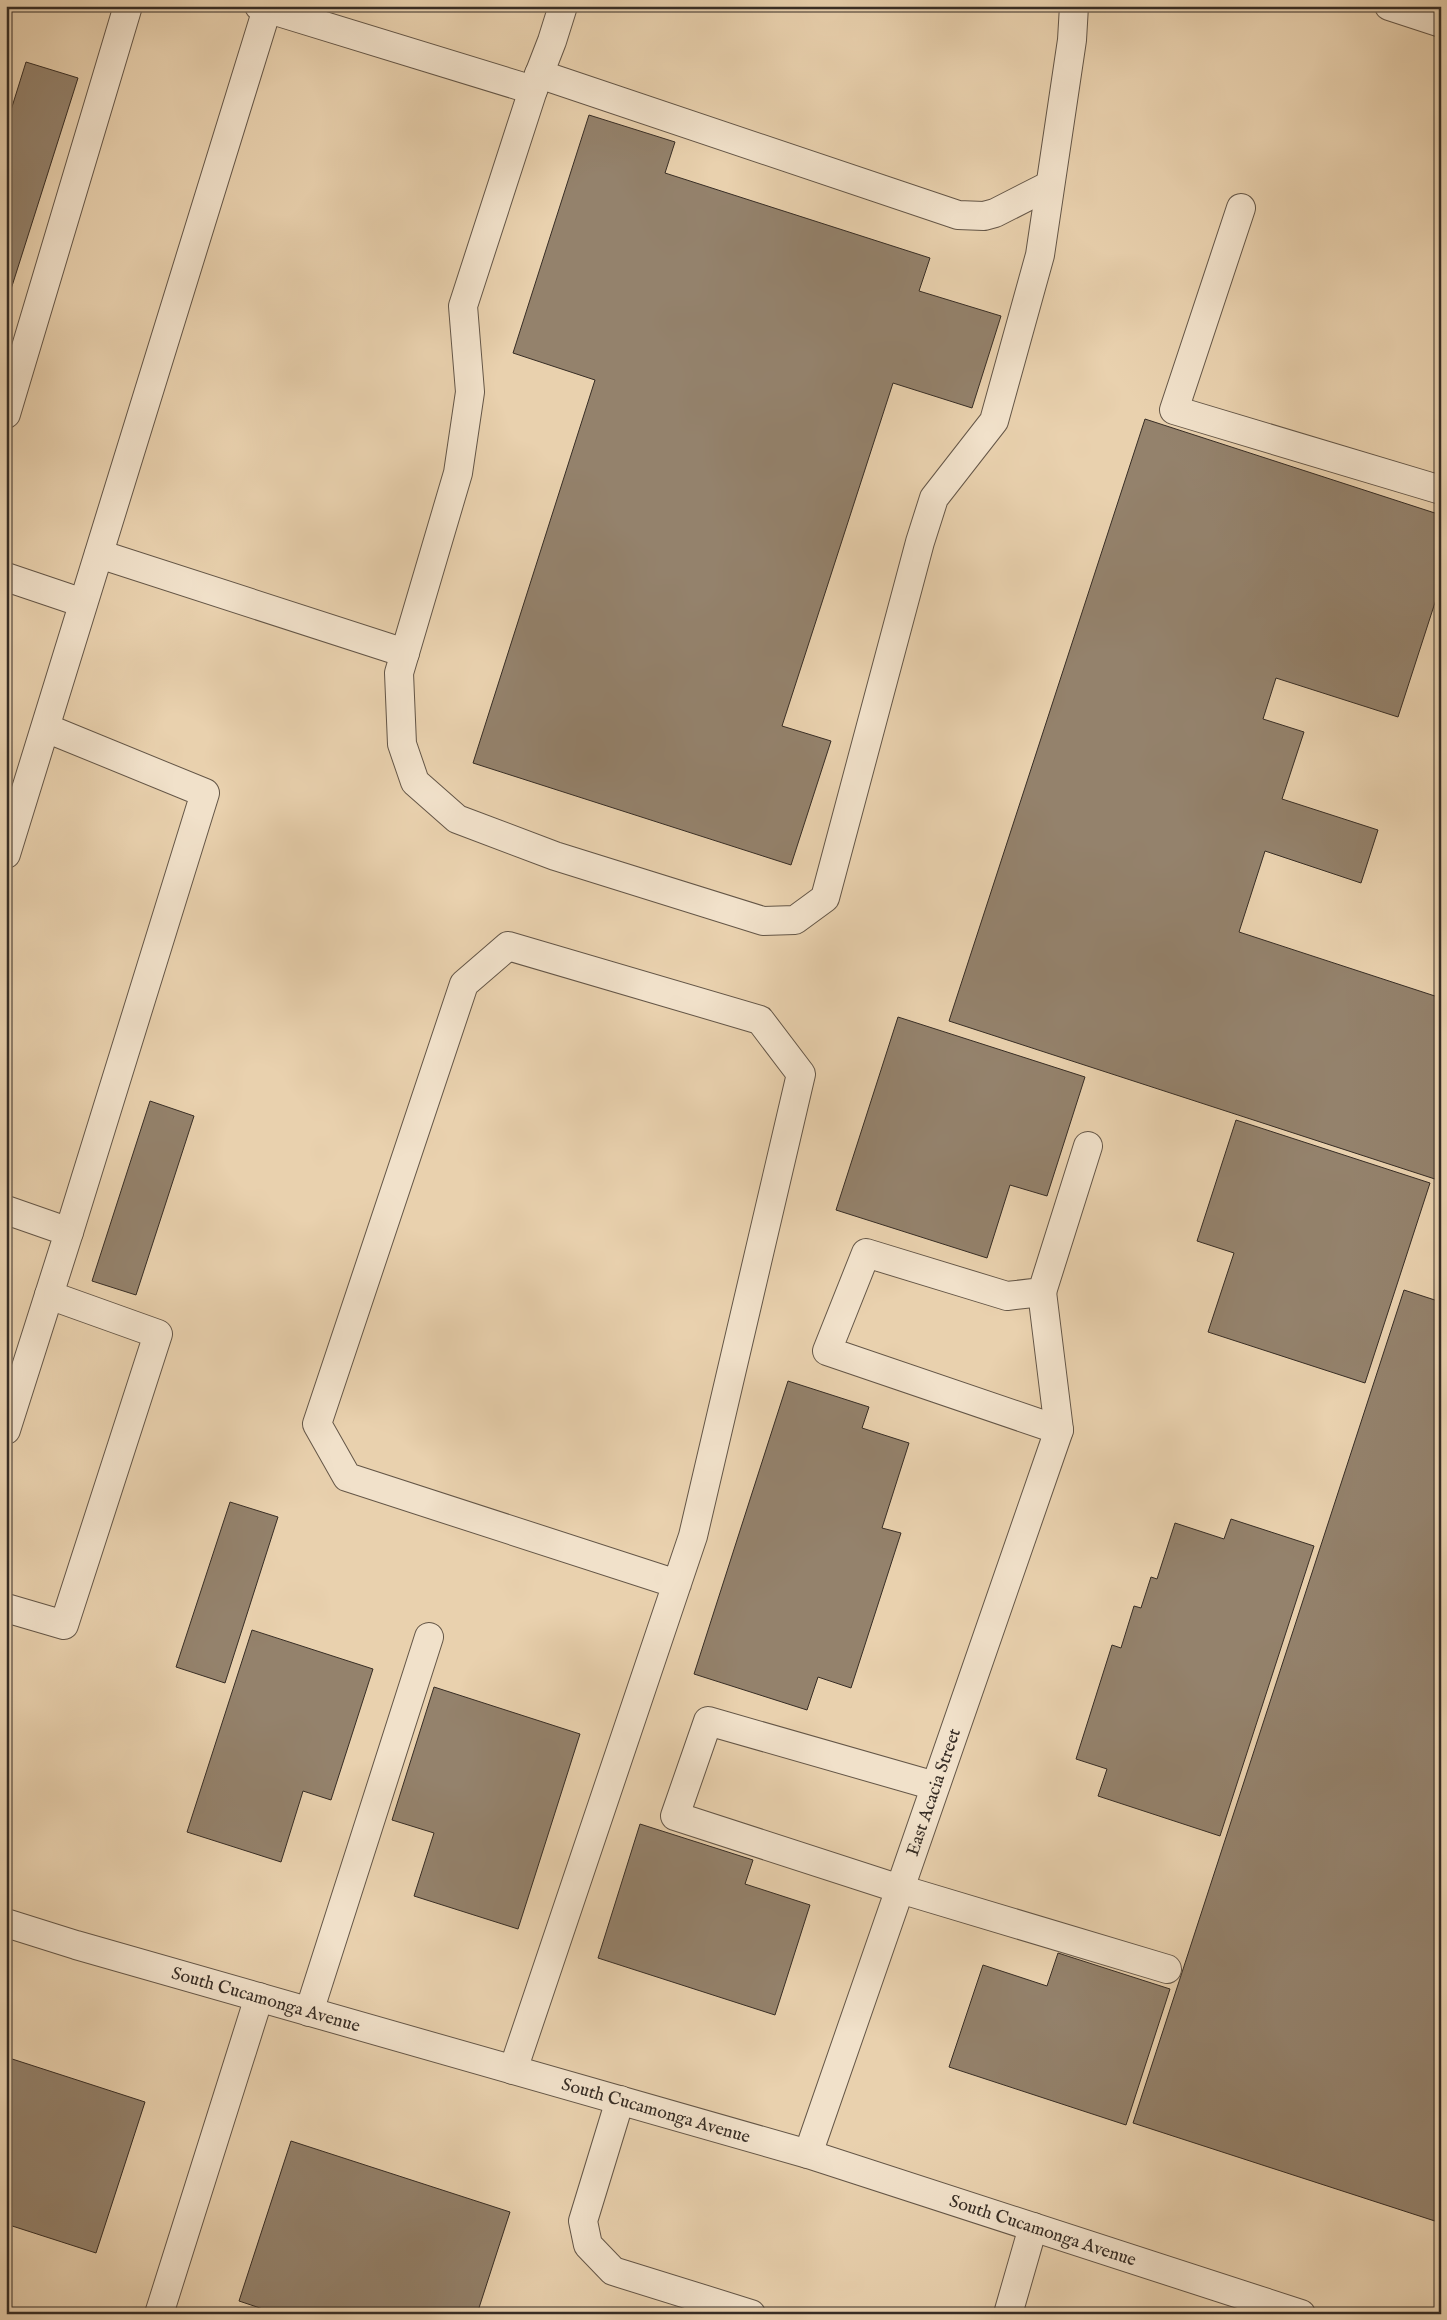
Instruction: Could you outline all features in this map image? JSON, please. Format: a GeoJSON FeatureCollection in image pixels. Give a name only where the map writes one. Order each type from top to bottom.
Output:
{"type":"FeatureCollection","features":[{"type":"Feature","properties":{"kind":"street"},"geometry":{"type":"LineString","coordinates":[[6,414],[128,6]]}},
{"type":"Feature","properties":{"kind":"street"},"geometry":{"type":"LineString","coordinates":[[563,6],[536,82],[463,306],[470,392],[458,473],[399,673],[402,744],[415,782],[457,819],[555,856],[763,921],[795,920],[825,898],[920,542],[934,498],[994,422],[1040,255],[1072,40],[1074,6]]}},
{"type":"Feature","properties":{"kind":"street"},"geometry":{"type":"LineString","coordinates":[[1389,6],[1441,23]]}},
{"type":"Feature","properties":{"kind":"street"},"geometry":{"type":"LineString","coordinates":[[6,854],[99,554],[263,8],[536,82],[958,215],[984,216],[995,213],[1050,185]]}},
{"type":"Feature","properties":{"kind":"street"},"geometry":{"type":"LineString","coordinates":[[1241,208],[1174,410],[1441,490]]}},
{"type":"Feature","properties":{"kind":"street"},"geometry":{"type":"LineString","coordinates":[[99,554],[405,653]]}},
{"type":"Feature","properties":{"kind":"street"},"geometry":{"type":"LineString","coordinates":[[6,576],[83,603]]}},
{"type":"Feature","properties":{"kind":"street"},"geometry":{"type":"LineString","coordinates":[[6,1430],[205,793],[46,728]]}},
{"type":"Feature","properties":{"kind":"street"},"geometry":{"type":"LineString","coordinates":[[513,2070],[694,1536],[801,1074],[760,1020],[508,946],[464,984],[317,1424],[347,1477],[677,1584]]}},
{"type":"Feature","properties":{"kind":"street"},"geometry":{"type":"LineString","coordinates":[[1042,1292],[1007,1296],[866,1253],[827,1351],[1059,1430],[1042,1292],[1088,1146]]}},
{"type":"Feature","properties":{"kind":"street"},"geometry":{"type":"LineString","coordinates":[[6,1210],[69,1232]]}},
{"type":"Feature","properties":{"kind":"street"},"geometry":{"type":"LineString","coordinates":[[6,1608],[64,1625],[158,1334],[49,1295]]}},
{"type":"Feature","properties":{"kind":"street","name":"East Acacia Street"},"geometry":{"type":"LineString","coordinates":[[808,2154],[1059,1430]]}},
{"type":"Feature","properties":{"kind":"street"},"geometry":{"type":"LineString","coordinates":[[309,2012],[428,1637]]}},
{"type":"Feature","properties":{"kind":"street"},"geometry":{"type":"LineString","coordinates":[[935,1786],[708,1721],[675,1816],[900,1889],[1167,1969]]}},
{"type":"Feature","properties":{"kind":"street","name":"South Cucamonga Avenue"},"geometry":{"type":"LineString","coordinates":[[6,1923],[76,1945],[808,2154],[1033,2227],[1274,2310],[1301,2314]]}},
{"type":"Feature","properties":{"kind":"street"},"geometry":{"type":"LineString","coordinates":[[159,2314],[259,1997]]}},
{"type":"Feature","properties":{"kind":"street"},"geometry":{"type":"LineString","coordinates":[[620,2100],[583,2221],[588,2245],[613,2271],[751,2314]]}},
{"type":"Feature","properties":{"kind":"street"},"geometry":{"type":"LineString","coordinates":[[1008,2314],[1033,2227]]}},
{"type":"Feature","properties":{"kind":"building"},"geometry":{"type":"Polygon","coordinates":[[[26,62],[78,78],[6,305],[6,126],[26,62]]]}},
{"type":"Feature","properties":{"kind":"building"},"geometry":{"type":"Polygon","coordinates":[[[589,115],[675,142],[665,173],[930,258],[919,291],[1001,316],[972,408],[893,383],[782,726],[831,741],[791,865],[473,763],[595,380],[513,353],[589,115]]]}},
{"type":"Feature","properties":{"kind":"building"},"geometry":{"type":"Polygon","coordinates":[[[1145,419],[1441,515],[1441,584],[1398,717],[1276,678],[1263,719],[1304,732],[1282,799],[1378,830],[1361,883],[1265,851],[1239,932],[1441,998],[1441,1181],[949,1021],[1145,419]]]}},
{"type":"Feature","properties":{"kind":"building"},"geometry":{"type":"Polygon","coordinates":[[[898,1017],[1085,1077],[1047,1196],[1010,1185],[987,1258],[836,1210],[898,1017]]]}},
{"type":"Feature","properties":{"kind":"building"},"geometry":{"type":"Polygon","coordinates":[[[150,1101],[194,1116],[136,1295],[92,1281],[150,1101]]]}},
{"type":"Feature","properties":{"kind":"building"},"geometry":{"type":"Polygon","coordinates":[[[1236,1120],[1430,1183],[1365,1383],[1208,1332],[1234,1253],[1197,1241],[1236,1120]]]}},
{"type":"Feature","properties":{"kind":"building"},"geometry":{"type":"Polygon","coordinates":[[[1404,1290],[1441,1302],[1441,2223],[1133,2123],[1404,1290]]]}},
{"type":"Feature","properties":{"kind":"building"},"geometry":{"type":"Polygon","coordinates":[[[788,1381],[869,1407],[862,1428],[909,1443],[882,1528],[901,1533],[851,1688],[818,1677],[807,1710],[694,1674],[788,1381]]]}},
{"type":"Feature","properties":{"kind":"building"},"geometry":{"type":"Polygon","coordinates":[[[230,1502],[278,1517],[225,1683],[176,1667],[230,1502]]]}},
{"type":"Feature","properties":{"kind":"building"},"geometry":{"type":"Polygon","coordinates":[[[1231,1519],[1314,1546],[1220,1836],[1098,1796],[1107,1769],[1076,1759],[1112,1645],[1121,1648],[1134,1606],[1141,1608],[1151,1577],[1157,1579],[1175,1523],[1224,1539],[1231,1519]]]}},
{"type":"Feature","properties":{"kind":"building"},"geometry":{"type":"Polygon","coordinates":[[[252,1630],[373,1669],[331,1800],[303,1791],[281,1862],[187,1832],[252,1630]]]}},
{"type":"Feature","properties":{"kind":"building"},"geometry":{"type":"Polygon","coordinates":[[[434,1687],[580,1734],[518,1929],[414,1896],[434,1833],[392,1820],[434,1687]]]}},
{"type":"Feature","properties":{"kind":"building"},"geometry":{"type":"Polygon","coordinates":[[[640,1824],[753,1860],[745,1884],[810,1905],[775,2015],[598,1958],[640,1824]]]}},
{"type":"Feature","properties":{"kind":"building"},"geometry":{"type":"Polygon","coordinates":[[[1058,1953],[1170,1989],[1126,2125],[949,2067],[983,1965],[1047,1986],[1058,1953]]]}},
{"type":"Feature","properties":{"kind":"building"},"geometry":{"type":"Polygon","coordinates":[[[6,2057],[145,2102],[96,2253],[6,2224],[6,2057]]]}},
{"type":"Feature","properties":{"kind":"building"},"geometry":{"type":"Polygon","coordinates":[[[291,2141],[510,2212],[477,2314],[278,2314],[239,2301],[291,2141]]]}},
{"type":"Feature","properties":{"kind":"building"},"geometry":{"type":"Polygon","coordinates":[[[6,2308],[23,2314],[6,2314],[6,2308]]]}}]}
